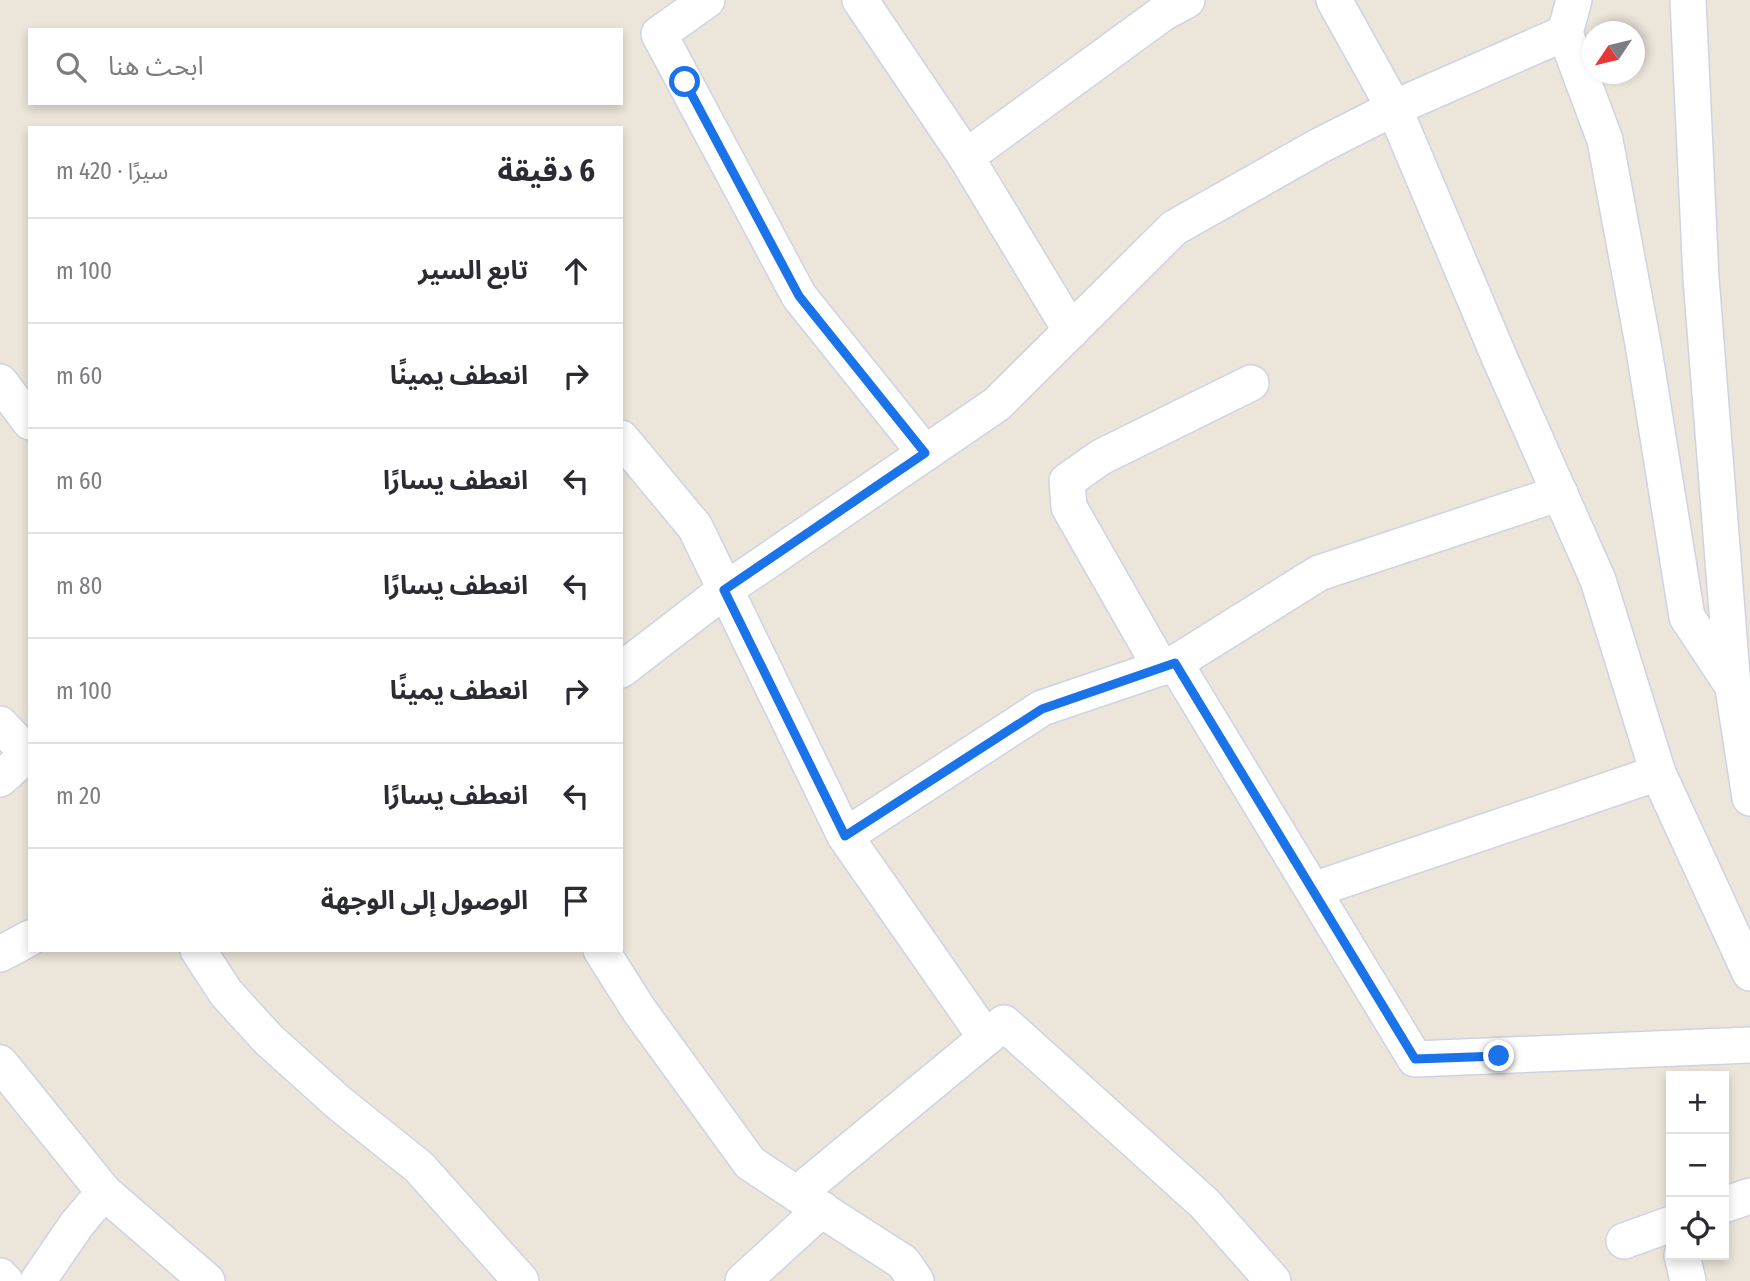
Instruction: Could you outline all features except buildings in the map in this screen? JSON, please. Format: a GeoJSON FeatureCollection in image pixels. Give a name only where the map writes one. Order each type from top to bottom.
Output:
{"type":"FeatureCollection","features":[{"type":"Feature","properties":{"kind":"street"},"geometry":{"type":"LineString","coordinates":[[707,0],[659,34],[799,296],[925,453]]}},
{"type":"Feature","properties":{"kind":"street"},"geometry":{"type":"LineString","coordinates":[[860,0],[966,157],[1071,331]]}},
{"type":"Feature","properties":{"kind":"street"},"geometry":{"type":"LineString","coordinates":[[1334,0],[1394,108],[1500,359],[1598,580],[1658,773],[1750,973]]}},
{"type":"Feature","properties":{"kind":"street"},"geometry":{"type":"LineString","coordinates":[[1574,0],[1565,33],[1605,140],[1643,344],[1687,617],[1734,688]]}},
{"type":"Feature","properties":{"kind":"street"},"geometry":{"type":"LineString","coordinates":[[1688,0],[1701,278],[1734,688],[1750,798]]}},
{"type":"Feature","properties":{"kind":"street"},"geometry":{"type":"LineString","coordinates":[[966,157],[1166,4]]}},
{"type":"Feature","properties":{"kind":"street"},"geometry":{"type":"LineString","coordinates":[[623,668],[724,590],[997,404],[1174,228],[1318,146],[1394,108],[1565,33]]}},
{"type":"Feature","properties":{"kind":"street"},"geometry":{"type":"LineString","coordinates":[[0,382],[28,419]]}},
{"type":"Feature","properties":{"kind":"street"},"geometry":{"type":"LineString","coordinates":[[1251,383],[1101,457],[1067,481],[1069,507],[1313,890],[1415,1059],[1750,1045]]}},
{"type":"Feature","properties":{"kind":"street"},"geometry":{"type":"LineString","coordinates":[[623,440],[695,527],[845,836],[986,1038]]}},
{"type":"Feature","properties":{"kind":"street"},"geometry":{"type":"LineString","coordinates":[[845,836],[1042,709],[1168,666],[1319,573],[1560,493]]}},
{"type":"Feature","properties":{"kind":"street"},"geometry":{"type":"LineString","coordinates":[[0,779],[20,741]]}},
{"type":"Feature","properties":{"kind":"street"},"geometry":{"type":"LineString","coordinates":[[1313,890],[1658,773]]}},
{"type":"Feature","properties":{"kind":"street"},"geometry":{"type":"LineString","coordinates":[[0,954],[28,939]]}},
{"type":"Feature","properties":{"kind":"street"},"geometry":{"type":"LineString","coordinates":[[602,952],[639,1010],[750,1163],[903,1262],[916,1281]]}},
{"type":"Feature","properties":{"kind":"street"},"geometry":{"type":"LineString","coordinates":[[209,954],[226,993],[269,1040],[339,1103],[419,1167],[521,1281]]}},
{"type":"Feature","properties":{"kind":"street"},"geometry":{"type":"LineString","coordinates":[[743,1281],[809,1202],[1004,1023],[1205,1203],[1273,1281]]}},
{"type":"Feature","properties":{"kind":"street"},"geometry":{"type":"LineString","coordinates":[[0,1063],[104,1192],[207,1281]]}},
{"type":"Feature","properties":{"kind":"street"},"geometry":{"type":"LineString","coordinates":[[38,1281],[77,1224],[104,1192]]}},
{"type":"Feature","properties":{"kind":"street"},"geometry":{"type":"LineString","coordinates":[[1729,1203],[1750,1195]]}},
{"type":"Feature","properties":{"kind":"street"},"geometry":{"type":"LineString","coordinates":[[1624,1241],[1666,1226]]}},
{"type":"Feature","properties":{"kind":"street"},"geometry":{"type":"LineString","coordinates":[[1683,1260],[1688,1281]]}},
{"type":"Feature","properties":{"kind":"street"},"geometry":{"type":"LineString","coordinates":[[0,1276],[5,1281]]}},
{"type":"Feature","properties":{"kind":"route"},"geometry":{"type":"LineString","coordinates":[[685,82],[799,296],[925,453],[724,590],[845,836],[1042,709],[1175,663],[1415,1059],[1499,1056]]}}]}
